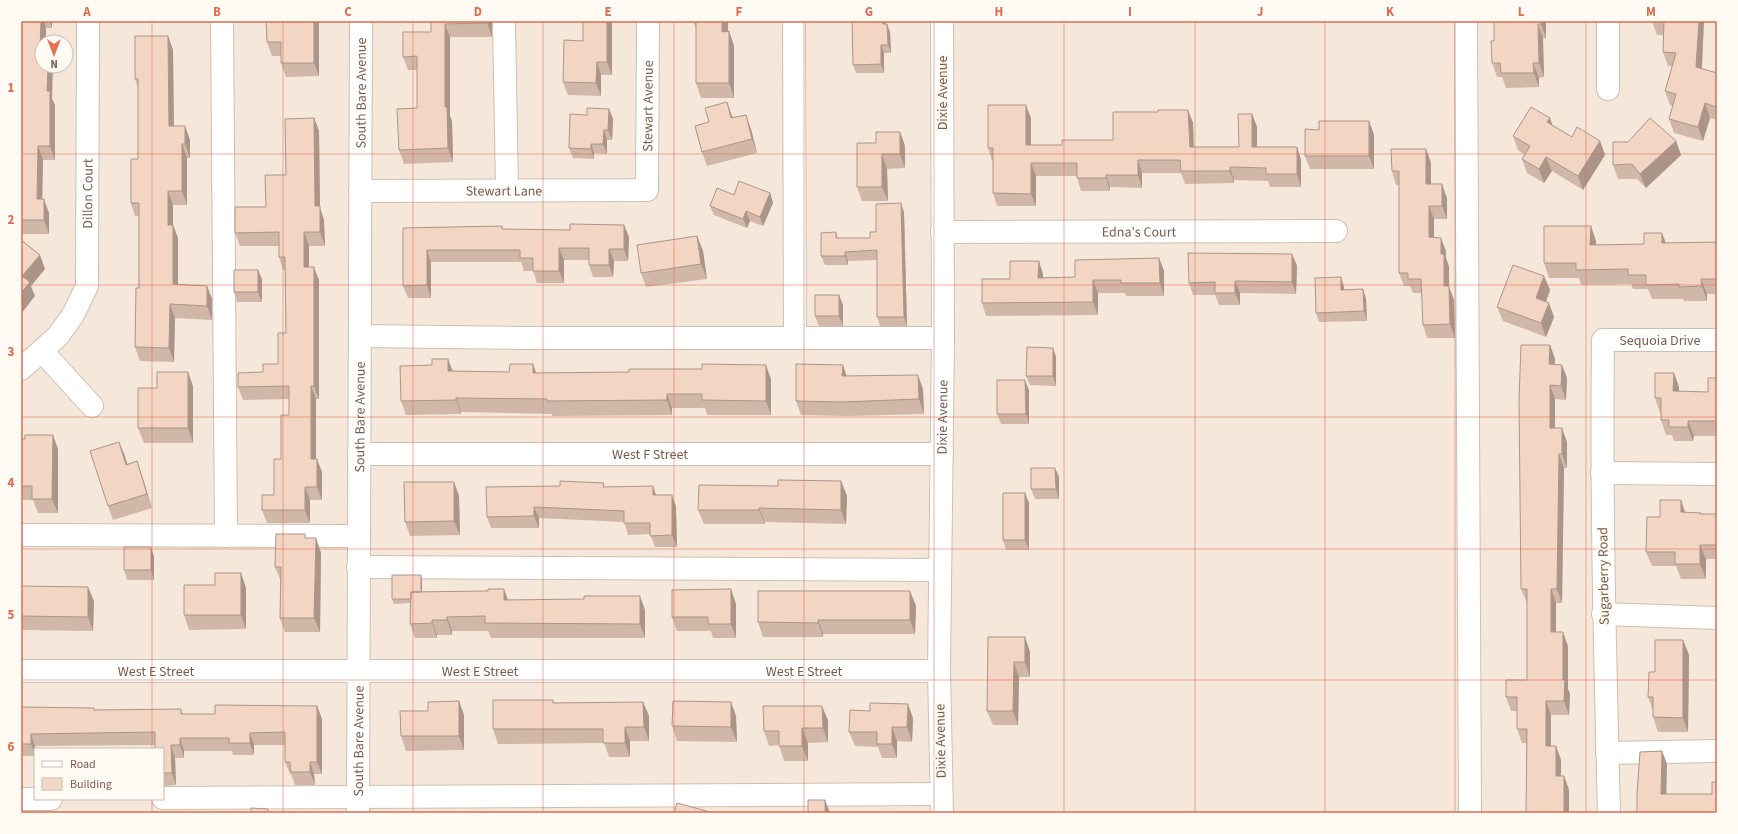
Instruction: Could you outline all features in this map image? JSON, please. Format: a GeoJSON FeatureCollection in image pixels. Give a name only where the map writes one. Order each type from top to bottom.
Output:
{"type":"FeatureCollection","features":[{"type":"Feature","properties":{"kind":"street","name":"Dillon Court"},"geometry":{"type":"LineString","coordinates":[[21,369],[58,336],[73,315],[87,286],[88,21]]}},
{"type":"Feature","properties":{"kind":"street"},"geometry":{"type":"LineString","coordinates":[[222,21],[226,536]]}},
{"type":"Feature","properties":{"kind":"street","name":"South Bare Avenue"},"geometry":{"type":"LineString","coordinates":[[358,805],[361,21]]}},
{"type":"Feature","properties":{"kind":"street"},"geometry":{"type":"LineString","coordinates":[[504,21],[507,190]]}},
{"type":"Feature","properties":{"kind":"street","name":"Stewart Avenue"},"geometry":{"type":"LineString","coordinates":[[647,190],[648,21]]}},
{"type":"Feature","properties":{"kind":"street"},"geometry":{"type":"LineString","coordinates":[[794,21],[795,338]]}},
{"type":"Feature","properties":{"kind":"street","name":"Dixie Avenue"},"geometry":{"type":"LineString","coordinates":[[942,21],[943,338],[939,671],[942,803]]}},
{"type":"Feature","properties":{"kind":"street"},"geometry":{"type":"LineString","coordinates":[[1466,21],[1470,813]]}},
{"type":"Feature","properties":{"kind":"street"},"geometry":{"type":"LineString","coordinates":[[1608,21],[1608,89]]}},
{"type":"Feature","properties":{"kind":"street","name":"Stewart Lane"},"geometry":{"type":"LineString","coordinates":[[360,191],[647,190]]}},
{"type":"Feature","properties":{"kind":"street","name":"Edna's Court"},"geometry":{"type":"LineString","coordinates":[[942,232],[1336,231]]}},
{"type":"Feature","properties":{"kind":"street"},"geometry":{"type":"LineString","coordinates":[[360,336],[523,338],[943,338]]}},
{"type":"Feature","properties":{"kind":"street","name":"Sequoia Drive"},"geometry":{"type":"LineString","coordinates":[[1603,340],[1717,340]]}},
{"type":"Feature","properties":{"kind":"street","name":"Sugarberry Road"},"geometry":{"type":"LineString","coordinates":[[1603,340],[1603,614],[1609,813]]}},
{"type":"Feature","properties":{"kind":"street"},"geometry":{"type":"LineString","coordinates":[[42,351],[92,406]]}},
{"type":"Feature","properties":{"kind":"street","name":"West F Street"},"geometry":{"type":"LineString","coordinates":[[359,454],[942,454]]}},
{"type":"Feature","properties":{"kind":"street"},"geometry":{"type":"LineString","coordinates":[[1602,473],[1717,474]]}},
{"type":"Feature","properties":{"kind":"street"},"geometry":{"type":"LineString","coordinates":[[21,535],[358,536]]}},
{"type":"Feature","properties":{"kind":"street"},"geometry":{"type":"LineString","coordinates":[[358,567],[940,570]]}},
{"type":"Feature","properties":{"kind":"street"},"geometry":{"type":"LineString","coordinates":[[1603,614],[1717,618]]}},
{"type":"Feature","properties":{"kind":"street","name":"West E Street"},"geometry":{"type":"LineString","coordinates":[[21,671],[939,671]]}},
{"type":"Feature","properties":{"kind":"street"},"geometry":{"type":"LineString","coordinates":[[1607,753],[1717,751]]}},
{"type":"Feature","properties":{"kind":"street"},"geometry":{"type":"LineString","coordinates":[[164,798],[358,805],[942,803]]}},
{"type":"Feature","properties":{"kind":"street"},"geometry":{"type":"LineString","coordinates":[[21,799],[34,799]]}},
{"type":"Feature","properties":{"kind":"shaded area"},"geometry":{"type":"Polygon","coordinates":[[[21,21],[1717,21],[1717,813],[21,813],[21,21]]]}},
{"type":"Feature","properties":{"kind":"building"},"geometry":{"type":"Polygon","coordinates":[[[21,21],[41,21],[41,34],[34,34],[34,74],[48,74],[47,91],[50,91],[50,146],[38,146],[37,199],[44,199],[44,220],[21,220],[21,21]]]}},
{"type":"Feature","properties":{"kind":"building"},"geometry":{"type":"Polygon","coordinates":[[[266,21],[314,21],[314,63],[281,63],[281,42],[267,42],[266,21]]]}},
{"type":"Feature","properties":{"kind":"building"},"geometry":{"type":"Polygon","coordinates":[[[431,21],[487,21],[487,23],[445,24],[445,107],[447,107],[448,148],[399,150],[397,109],[417,108],[417,56],[403,57],[403,32],[431,32],[431,21]]]}},
{"type":"Feature","properties":{"kind":"building"},"geometry":{"type":"Polygon","coordinates":[[[583,21],[607,21],[607,62],[597,62],[596,83],[563,82],[564,40],[583,41],[583,21]]]}},
{"type":"Feature","properties":{"kind":"building"},"geometry":{"type":"Polygon","coordinates":[[[696,21],[722,21],[722,32],[729,31],[729,83],[696,83],[696,21]]]}},
{"type":"Feature","properties":{"kind":"building"},"geometry":{"type":"Polygon","coordinates":[[[852,21],[883,21],[883,24],[887,24],[888,45],[881,45],[881,64],[853,65],[852,21]]]}},
{"type":"Feature","properties":{"kind":"building"},"geometry":{"type":"Polygon","coordinates":[[[1494,21],[1541,21],[1541,24],[1538,24],[1539,63],[1533,63],[1534,73],[1501,73],[1500,63],[1492,63],[1491,41],[1494,41],[1494,21]]]}},
{"type":"Feature","properties":{"kind":"building"},"geometry":{"type":"Polygon","coordinates":[[[1664,21],[1699,21],[1696,67],[1717,73],[1717,101],[1715,107],[1705,103],[1698,127],[1669,119],[1676,94],[1665,91],[1676,53],[1663,52],[1664,21]]]}},
{"type":"Feature","properties":{"kind":"building"},"geometry":{"type":"Polygon","coordinates":[[[135,36],[168,36],[169,126],[185,126],[185,144],[182,144],[182,191],[168,191],[168,225],[173,225],[173,284],[207,286],[207,306],[170,304],[169,348],[135,347],[136,288],[139,288],[139,203],[131,203],[131,159],[138,159],[138,79],[135,79],[135,36]]]}},
{"type":"Feature","properties":{"kind":"building"},"geometry":{"type":"Polygon","coordinates":[[[727,102],[731,118],[746,115],[752,139],[702,152],[695,126],[709,122],[705,108],[727,102]]]}},
{"type":"Feature","properties":{"kind":"building"},"geometry":{"type":"Polygon","coordinates":[[[988,105],[1026,105],[1026,145],[1062,145],[1062,140],[1113,140],[1113,112],[1188,110],[1190,147],[1239,147],[1238,114],[1252,114],[1252,147],[1297,147],[1297,174],[1266,174],[1266,168],[1230,167],[1230,171],[1181,171],[1180,160],[1138,160],[1138,175],[1106,175],[1106,178],[1077,178],[1077,163],[1031,163],[1031,194],[993,193],[993,148],[988,148],[988,105]]]}},
{"type":"Feature","properties":{"kind":"building"},"geometry":{"type":"Polygon","coordinates":[[[1531,107],[1550,118],[1547,122],[1572,137],[1577,127],[1600,141],[1578,176],[1546,157],[1539,169],[1522,159],[1530,146],[1513,136],[1531,107]]]}},
{"type":"Feature","properties":{"kind":"building"},"geometry":{"type":"Polygon","coordinates":[[[587,108],[609,109],[608,130],[604,130],[603,144],[591,144],[591,149],[569,148],[570,114],[587,115],[587,108]]]}},
{"type":"Feature","properties":{"kind":"building"},"geometry":{"type":"Polygon","coordinates":[[[314,118],[315,206],[320,206],[320,232],[304,232],[304,267],[314,267],[314,386],[311,386],[311,459],[317,459],[317,487],[305,487],[305,510],[262,510],[262,495],[274,495],[274,459],[281,459],[281,415],[289,415],[289,386],[238,387],[238,373],[263,372],[263,364],[278,364],[278,333],[286,333],[285,257],[279,257],[279,232],[235,233],[235,207],[266,207],[265,175],[286,175],[285,119],[314,118]]]}},
{"type":"Feature","properties":{"kind":"building"},"geometry":{"type":"Polygon","coordinates":[[[1650,118],[1676,141],[1640,174],[1632,164],[1613,165],[1613,142],[1628,142],[1650,118]]]}},
{"type":"Feature","properties":{"kind":"building"},"geometry":{"type":"Polygon","coordinates":[[[1319,121],[1369,121],[1369,156],[1305,156],[1305,129],[1319,130],[1319,121]]]}},
{"type":"Feature","properties":{"kind":"building"},"geometry":{"type":"Polygon","coordinates":[[[876,132],[900,132],[900,154],[882,154],[882,187],[857,187],[857,143],[876,143],[876,132]]]}},
{"type":"Feature","properties":{"kind":"building"},"geometry":{"type":"Polygon","coordinates":[[[1391,149],[1426,149],[1426,184],[1442,184],[1442,206],[1429,206],[1429,237],[1441,238],[1441,254],[1444,254],[1444,286],[1449,286],[1450,324],[1423,325],[1421,279],[1408,279],[1408,273],[1399,273],[1399,171],[1392,171],[1391,149]]]}},
{"type":"Feature","properties":{"kind":"building"},"geometry":{"type":"Polygon","coordinates":[[[739,181],[770,193],[760,217],[746,211],[743,219],[710,206],[717,188],[734,195],[739,181]]]}},
{"type":"Feature","properties":{"kind":"building"},"geometry":{"type":"Polygon","coordinates":[[[901,203],[904,317],[877,317],[877,250],[845,252],[845,256],[821,256],[821,233],[836,232],[836,238],[870,238],[870,232],[876,232],[876,204],[901,203]]]}},
{"type":"Feature","properties":{"kind":"building"},"geometry":{"type":"Polygon","coordinates":[[[570,224],[624,225],[624,249],[609,249],[609,265],[589,265],[589,248],[559,248],[559,271],[533,271],[533,258],[520,258],[520,250],[427,250],[427,285],[403,286],[403,228],[502,226],[502,229],[570,230],[570,224]]]}},
{"type":"Feature","properties":{"kind":"building"},"geometry":{"type":"Polygon","coordinates":[[[1544,226],[1591,226],[1590,245],[1644,244],[1644,233],[1662,233],[1662,243],[1717,242],[1717,279],[1701,279],[1702,286],[1679,287],[1679,284],[1646,285],[1646,275],[1628,275],[1628,269],[1576,270],[1576,263],[1544,263],[1544,226]]]}},
{"type":"Feature","properties":{"kind":"building"},"geometry":{"type":"Polygon","coordinates":[[[697,236],[701,264],[641,273],[637,245],[697,236]]]}},
{"type":"Feature","properties":{"kind":"building"},"geometry":{"type":"Polygon","coordinates":[[[21,240],[40,255],[22,276],[30,282],[21,293],[21,240]]]}},
{"type":"Feature","properties":{"kind":"building"},"geometry":{"type":"Polygon","coordinates":[[[1188,253],[1292,254],[1292,282],[1235,281],[1235,293],[1215,293],[1215,282],[1189,283],[1188,253]]]}},
{"type":"Feature","properties":{"kind":"building"},"geometry":{"type":"Polygon","coordinates":[[[1159,258],[1160,283],[1121,283],[1121,280],[1093,280],[1093,302],[982,303],[982,279],[1010,279],[1010,261],[1039,261],[1038,278],[1075,277],[1075,260],[1159,258]]]}},
{"type":"Feature","properties":{"kind":"building"},"geometry":{"type":"Polygon","coordinates":[[[1513,265],[1544,276],[1536,298],[1549,303],[1541,323],[1497,307],[1513,265]]]}},
{"type":"Feature","properties":{"kind":"building"},"geometry":{"type":"Polygon","coordinates":[[[234,270],[258,270],[258,292],[234,292],[234,270]]]}},
{"type":"Feature","properties":{"kind":"building"},"geometry":{"type":"Polygon","coordinates":[[[1341,277],[1341,290],[1363,289],[1364,311],[1316,313],[1315,278],[1341,277]]]}},
{"type":"Feature","properties":{"kind":"building"},"geometry":{"type":"Polygon","coordinates":[[[815,295],[839,295],[839,316],[815,316],[815,295]]]}},
{"type":"Feature","properties":{"kind":"building"},"geometry":{"type":"Polygon","coordinates":[[[1521,345],[1550,345],[1549,364],[1562,365],[1561,386],[1550,385],[1550,428],[1562,428],[1562,454],[1559,454],[1557,589],[1551,589],[1551,632],[1563,632],[1563,680],[1565,680],[1564,701],[1546,701],[1546,746],[1556,746],[1556,776],[1564,776],[1564,813],[1526,813],[1527,729],[1517,729],[1517,697],[1506,697],[1506,680],[1527,680],[1527,589],[1521,589],[1519,400],[1521,345]]]}},
{"type":"Feature","properties":{"kind":"building"},"geometry":{"type":"Polygon","coordinates":[[[1027,347],[1053,348],[1053,376],[1026,376],[1027,347]]]}},
{"type":"Feature","properties":{"kind":"building"},"geometry":{"type":"Polygon","coordinates":[[[432,359],[448,359],[448,371],[509,372],[510,364],[533,364],[533,373],[629,372],[629,369],[702,369],[702,364],[766,365],[766,401],[702,400],[702,394],[667,394],[667,400],[547,401],[547,399],[456,398],[456,400],[401,401],[400,366],[432,365],[432,359]]]}},
{"type":"Feature","properties":{"kind":"building"},"geometry":{"type":"Polygon","coordinates":[[[796,364],[843,365],[842,376],[918,375],[919,399],[842,402],[796,401],[796,364]]]}},
{"type":"Feature","properties":{"kind":"building"},"geometry":{"type":"Polygon","coordinates":[[[157,372],[188,372],[188,428],[138,428],[138,388],[157,388],[157,372]]]}},
{"type":"Feature","properties":{"kind":"building"},"geometry":{"type":"Polygon","coordinates":[[[1655,373],[1674,373],[1673,391],[1708,392],[1708,378],[1717,378],[1717,421],[1688,421],[1688,427],[1669,427],[1669,420],[1661,420],[1661,398],[1655,398],[1655,373]]]}},
{"type":"Feature","properties":{"kind":"building"},"geometry":{"type":"Polygon","coordinates":[[[997,380],[1025,380],[1026,414],[997,414],[997,380]]]}},
{"type":"Feature","properties":{"kind":"building"},"geometry":{"type":"Polygon","coordinates":[[[25,435],[53,435],[52,499],[32,499],[32,486],[21,486],[21,439],[25,439],[25,435]]]}},
{"type":"Feature","properties":{"kind":"building"},"geometry":{"type":"Polygon","coordinates":[[[119,442],[126,465],[137,461],[147,494],[108,506],[90,451],[119,442]]]}},
{"type":"Feature","properties":{"kind":"building"},"geometry":{"type":"Polygon","coordinates":[[[1031,468],[1055,468],[1056,489],[1031,489],[1031,468]]]}},
{"type":"Feature","properties":{"kind":"building"},"geometry":{"type":"Polygon","coordinates":[[[778,480],[841,481],[841,510],[759,508],[759,510],[698,510],[699,485],[778,486],[778,480]]]}},
{"type":"Feature","properties":{"kind":"building"},"geometry":{"type":"Polygon","coordinates":[[[560,481],[604,483],[603,487],[653,486],[653,495],[672,495],[672,535],[650,536],[650,523],[624,523],[624,511],[534,507],[534,516],[487,517],[486,487],[560,486],[560,481]]]}},
{"type":"Feature","properties":{"kind":"building"},"geometry":{"type":"Polygon","coordinates":[[[404,482],[454,482],[454,521],[405,522],[404,482]]]}},
{"type":"Feature","properties":{"kind":"building"},"geometry":{"type":"Polygon","coordinates":[[[1003,493],[1025,493],[1025,540],[1003,540],[1003,493]]]}},
{"type":"Feature","properties":{"kind":"building"},"geometry":{"type":"Polygon","coordinates":[[[1660,500],[1681,500],[1681,512],[1717,514],[1717,545],[1700,545],[1700,564],[1675,564],[1675,552],[1646,552],[1647,517],[1660,517],[1660,500]]]}},
{"type":"Feature","properties":{"kind":"building"},"geometry":{"type":"Polygon","coordinates":[[[276,534],[305,534],[305,538],[316,538],[314,618],[280,618],[281,567],[275,567],[276,534]]]}},
{"type":"Feature","properties":{"kind":"building"},"geometry":{"type":"Polygon","coordinates":[[[124,547],[151,547],[151,570],[124,570],[124,547]]]}},
{"type":"Feature","properties":{"kind":"building"},"geometry":{"type":"Polygon","coordinates":[[[215,573],[241,573],[241,615],[184,615],[184,585],[215,585],[215,573]]]}},
{"type":"Feature","properties":{"kind":"building"},"geometry":{"type":"Polygon","coordinates":[[[392,575],[421,575],[421,592],[411,592],[411,599],[392,599],[392,575]]]}},
{"type":"Feature","properties":{"kind":"building"},"geometry":{"type":"Polygon","coordinates":[[[21,586],[88,587],[88,617],[21,616],[21,586]]]}},
{"type":"Feature","properties":{"kind":"building"},"geometry":{"type":"Polygon","coordinates":[[[488,589],[504,589],[504,600],[584,599],[584,596],[640,596],[640,624],[485,623],[485,616],[447,617],[447,620],[432,620],[432,623],[410,624],[411,592],[488,591],[488,589]]]}},
{"type":"Feature","properties":{"kind":"building"},"geometry":{"type":"Polygon","coordinates":[[[731,589],[731,624],[708,624],[708,617],[672,617],[672,590],[731,589]]]}},
{"type":"Feature","properties":{"kind":"building"},"geometry":{"type":"Polygon","coordinates":[[[758,591],[910,591],[910,620],[818,620],[818,623],[758,622],[758,591]]]}},
{"type":"Feature","properties":{"kind":"building"},"geometry":{"type":"Polygon","coordinates":[[[988,637],[1025,637],[1025,662],[1014,662],[1013,711],[987,711],[988,637]]]}},
{"type":"Feature","properties":{"kind":"building"},"geometry":{"type":"Polygon","coordinates":[[[1655,640],[1683,640],[1683,718],[1653,717],[1653,697],[1648,697],[1649,672],[1655,672],[1655,640]]]}},
{"type":"Feature","properties":{"kind":"building"},"geometry":{"type":"Polygon","coordinates":[[[493,700],[553,700],[553,703],[643,702],[644,727],[625,727],[625,743],[603,743],[603,729],[493,729],[493,700]]]}},
{"type":"Feature","properties":{"kind":"building"},"geometry":{"type":"Polygon","coordinates":[[[459,701],[459,736],[401,736],[400,711],[428,711],[428,702],[459,701]]]}},
{"type":"Feature","properties":{"kind":"building"},"geometry":{"type":"Polygon","coordinates":[[[673,701],[731,702],[731,727],[672,726],[673,701]]]}},
{"type":"Feature","properties":{"kind":"building"},"geometry":{"type":"Polygon","coordinates":[[[870,703],[908,704],[907,727],[892,727],[892,744],[877,744],[877,732],[849,732],[850,710],[870,711],[870,703]]]}},
{"type":"Feature","properties":{"kind":"building"},"geometry":{"type":"Polygon","coordinates":[[[215,705],[317,706],[317,762],[310,762],[310,772],[291,772],[290,762],[285,762],[285,732],[250,733],[250,743],[229,743],[229,738],[180,738],[180,745],[171,745],[172,773],[164,773],[164,748],[155,748],[155,732],[31,734],[31,744],[21,744],[21,707],[94,708],[94,710],[181,709],[181,714],[215,714],[215,705]]]}},
{"type":"Feature","properties":{"kind":"building"},"geometry":{"type":"Polygon","coordinates":[[[763,706],[822,706],[823,728],[802,728],[802,746],[779,746],[779,731],[764,731],[763,706]]]}},
{"type":"Feature","properties":{"kind":"building"},"geometry":{"type":"Polygon","coordinates":[[[1662,751],[1661,794],[1712,794],[1712,782],[1717,782],[1717,813],[1637,813],[1640,752],[1662,751]]]}},
{"type":"Feature","properties":{"kind":"building"},"geometry":{"type":"Polygon","coordinates":[[[808,800],[825,800],[825,813],[808,813],[808,800]]]}},
{"type":"Feature","properties":{"kind":"building"},"geometry":{"type":"Polygon","coordinates":[[[677,803],[714,813],[674,813],[677,803]]]}},
{"type":"Feature","properties":{"kind":"building"},"geometry":{"type":"Polygon","coordinates":[[[251,808],[268,809],[268,813],[251,813],[251,808]]]}}]}
